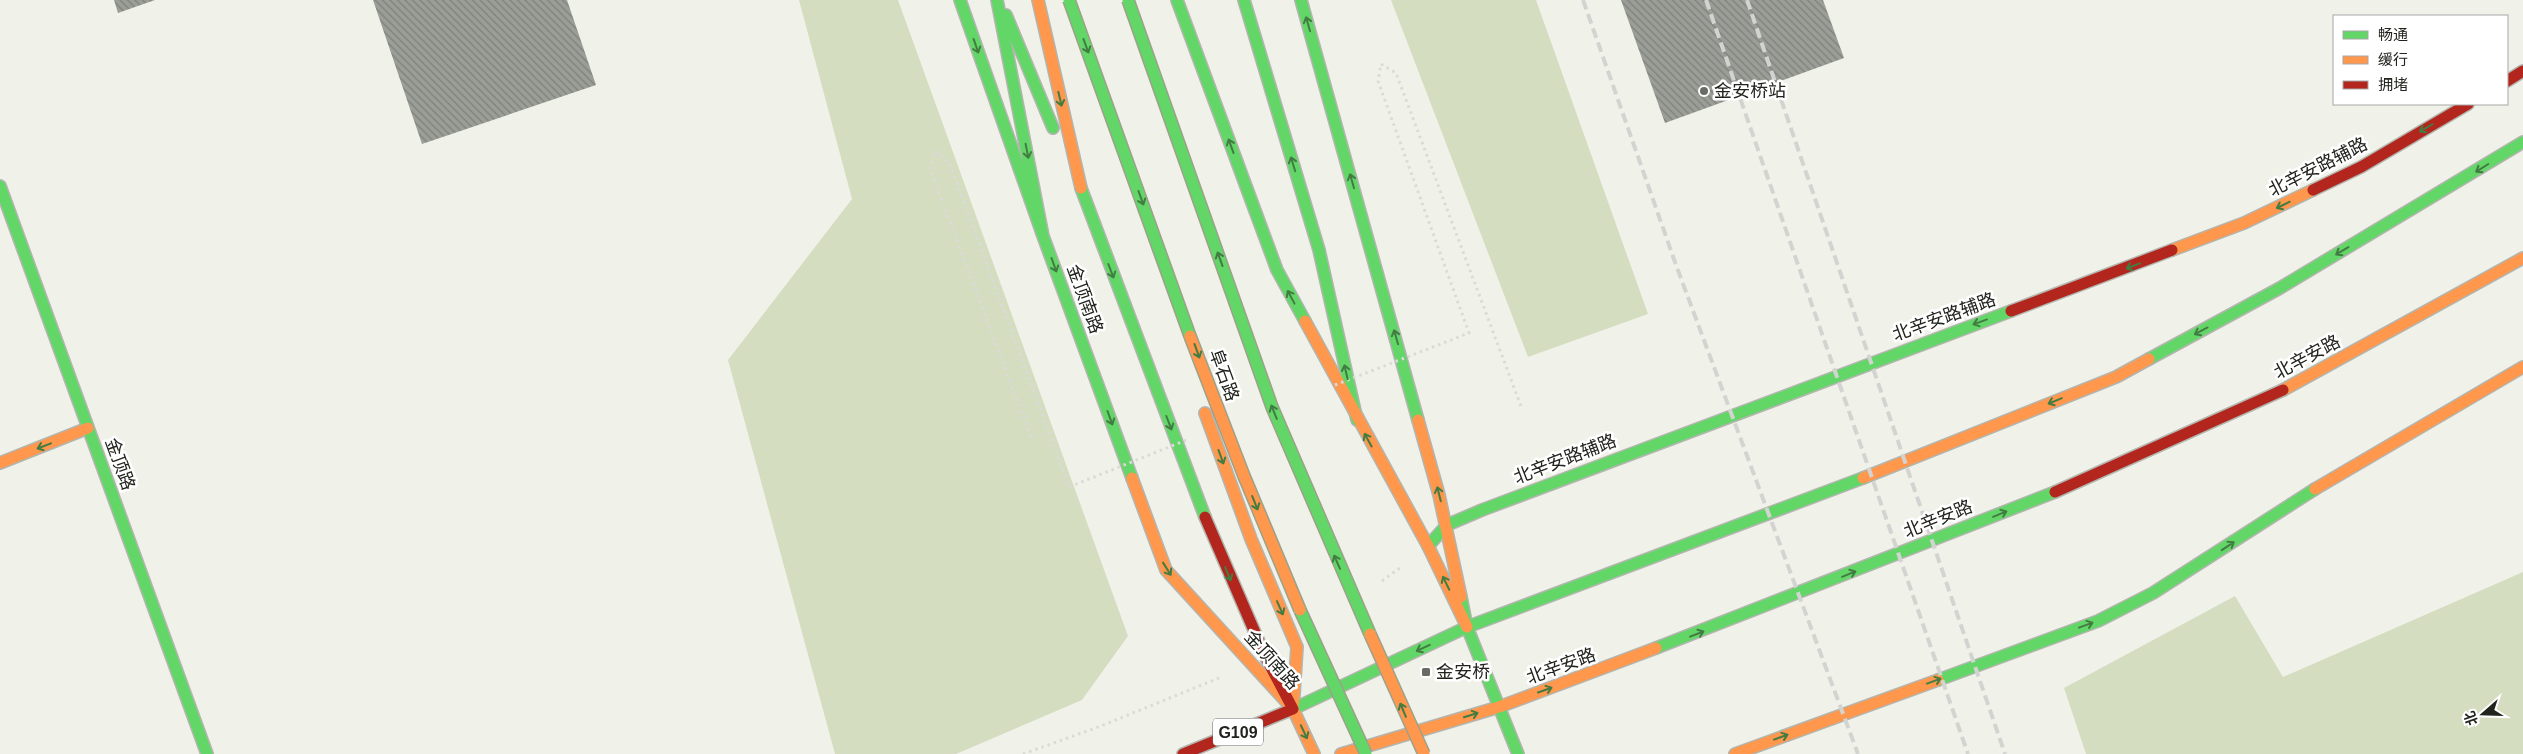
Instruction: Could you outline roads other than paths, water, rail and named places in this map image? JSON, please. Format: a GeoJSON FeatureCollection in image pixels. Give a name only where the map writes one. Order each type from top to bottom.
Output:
{"type":"FeatureCollection","features":[{"type":"Feature","properties":{"kind":"main road","name":"金顶南路"},"geometry":{"type":"LineString","coordinates":[[960,0],[1043,236],[1166,570],[1293,709]]}},
{"type":"Feature","properties":{"kind":"main road"},"geometry":{"type":"LineString","coordinates":[[999,0],[1043,236]]}},
{"type":"Feature","properties":{"kind":"main road"},"geometry":{"type":"LineString","coordinates":[[999,0],[1083,199],[1218,551],[1266,658],[1314,754]]}},
{"type":"Feature","properties":{"kind":"main road"},"geometry":{"type":"LineString","coordinates":[[1038,0],[1083,199]]}},
{"type":"Feature","properties":{"kind":"main road","name":"阜石路"},"geometry":{"type":"LineString","coordinates":[[1069,0],[1223,424],[1283,573],[1366,754]]}},
{"type":"Feature","properties":{"kind":"main road","name":"阜石路"},"geometry":{"type":"LineString","coordinates":[[1128,0],[1272,407],[1333,554],[1424,754]]}},
{"type":"Feature","properties":{"kind":"main road"},"geometry":{"type":"LineString","coordinates":[[1177,0],[1277,270],[1357,420],[1428,546],[1467,627],[1518,754]]}},
{"type":"Feature","properties":{"kind":"main road"},"geometry":{"type":"LineString","coordinates":[[1244,0],[1319,250],[1357,420]]}},
{"type":"Feature","properties":{"kind":"main road"},"geometry":{"type":"LineString","coordinates":[[1301,0],[1447,526],[1467,627]]}},
{"type":"Feature","properties":{"kind":"main road"},"geometry":{"type":"LineString","coordinates":[[2508,80],[2523,72]]}},
{"type":"Feature","properties":{"kind":"main road","name":"北辛安路辅路"},"geometry":{"type":"LineString","coordinates":[[1428,546],[1447,526],[1527,492],[2244,223],[2361,167],[2466,105]]}},
{"type":"Feature","properties":{"kind":"main road"},"geometry":{"type":"LineString","coordinates":[[1293,709],[1467,627],[1830,491],[2116,377],[2280,288],[2523,142]]}},
{"type":"Feature","properties":{"kind":"main road","name":"金顶路"},"geometry":{"type":"LineString","coordinates":[[0,186],[207,754]]}},
{"type":"Feature","properties":{"kind":"main road","name":"北辛安路"},"geometry":{"type":"LineString","coordinates":[[1341,754],[1499,707],[1700,633],[2055,492],[2296,384],[2523,258]]}},
{"type":"Feature","properties":{"kind":"main road"},"geometry":{"type":"LineString","coordinates":[[1170,316],[1180,344]]}},
{"type":"Feature","properties":{"kind":"main road"},"geometry":{"type":"LineString","coordinates":[[1735,754],[2098,621],[2153,594],[2345,470],[2523,367]]}},
{"type":"Feature","properties":{"kind":"main road","name":"金顶南路"},"geometry":{"type":"LineString","coordinates":[[1200,400],[1251,539],[1297,646],[1293,709]]}},
{"type":"Feature","properties":{"kind":"main road"},"geometry":{"type":"LineString","coordinates":[[0,463],[88,428]]}},
{"type":"Feature","properties":{"kind":"main road","name":"G109"},"geometry":{"type":"LineString","coordinates":[[1184,754],[1293,709]]}},
{"type":"Feature","properties":{"kind":"railway"},"geometry":{"type":"LineString","coordinates":[[1583,0],[1676,265],[1858,754]]}},
{"type":"Feature","properties":{"kind":"railway"},"geometry":{"type":"LineString","coordinates":[[1706,0],[1968,754]]}},
{"type":"Feature","properties":{"kind":"railway"},"geometry":{"type":"LineString","coordinates":[[1747,0],[2005,754]]}},
{"type":"Feature","properties":{"kind":"place","name":"金安桥站"},"geometry":{"type":"Point","coordinates":[1704,91]}},
{"type":"Feature","properties":{"kind":"place","name":"金安桥"},"geometry":{"type":"Point","coordinates":[1426,672]}}]}
